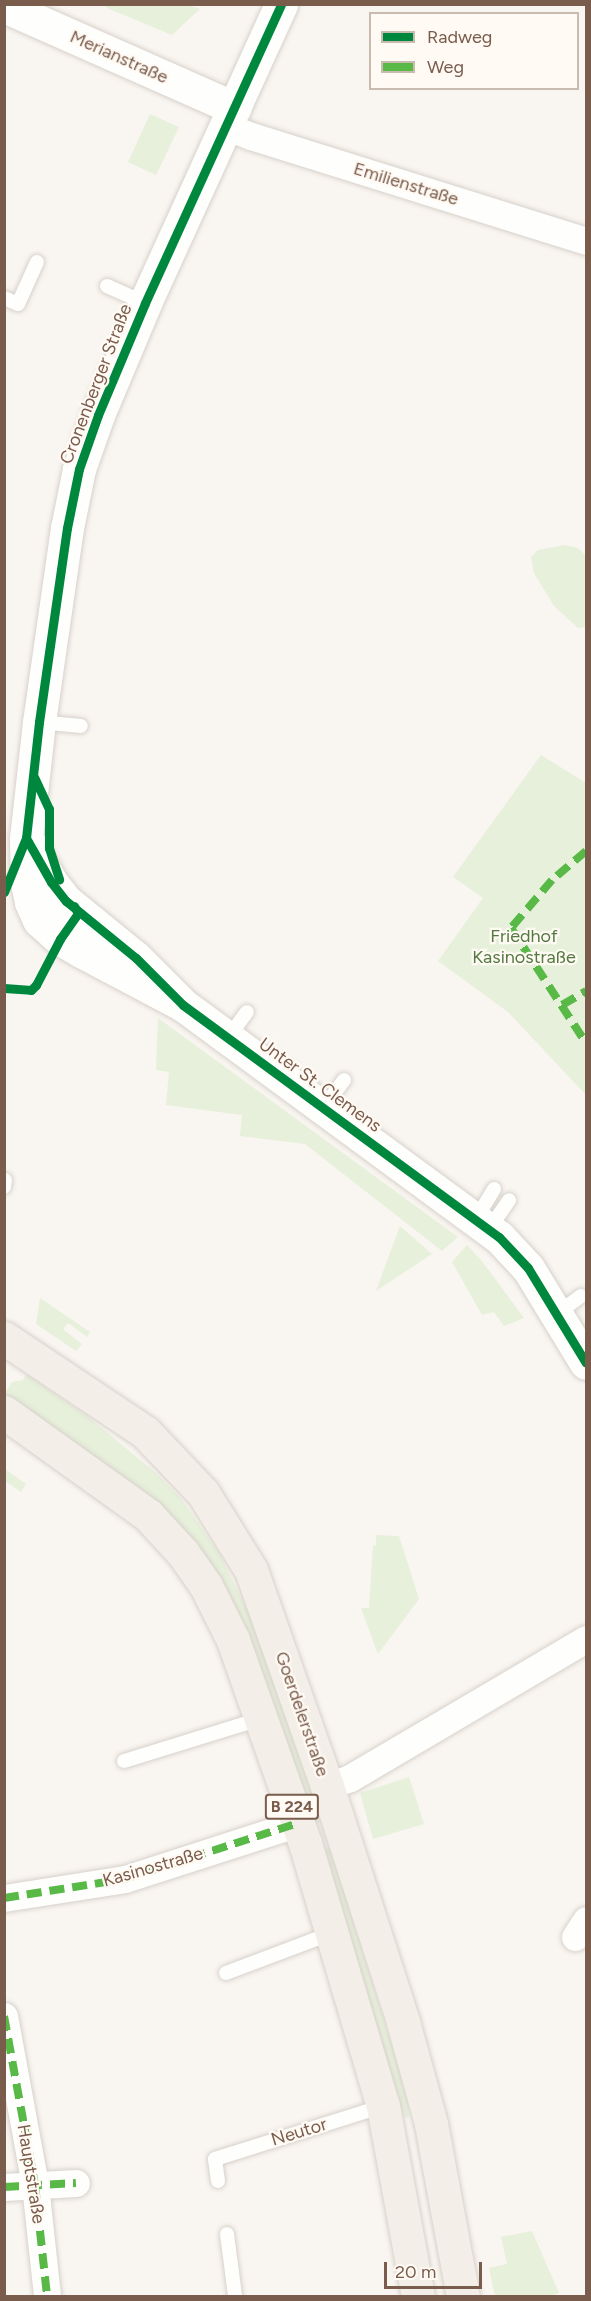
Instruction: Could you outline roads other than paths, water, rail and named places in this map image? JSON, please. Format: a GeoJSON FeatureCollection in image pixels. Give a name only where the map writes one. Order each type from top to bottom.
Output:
{"type":"FeatureCollection","features":[{"type":"Feature","properties":{"kind":"main road","name":"Cronenberger Straße"},"geometry":{"type":"LineString","coordinates":[[4,892],[26,838],[39,722],[67,528],[79,469],[98,415],[145,303],[281,4]]}},
{"type":"Feature","properties":{"kind":"main road","name":"Merianstraße"},"geometry":{"type":"LineString","coordinates":[[4,6],[230,117]]}},
{"type":"Feature","properties":{"kind":"main road","name":"Unter St. Clemens"},"geometry":{"type":"LineString","coordinates":[[26,838],[51,882],[66,901],[136,958],[183,1005],[482,1224],[569,1305],[586,1363]]}},
{"type":"Feature","properties":{"kind":"main road","name":"Goerdelerstraße"},"geometry":{"type":"LineString","coordinates":[[4,1338],[145,1432],[203,1493],[251,1570],[327,1786],[403,2022],[431,2124],[463,2296]]}},
{"type":"Feature","properties":{"kind":"main road","name":"B 224"},"geometry":{"type":"LineString","coordinates":[[4,1412],[148,1515],[183,1552],[206,1586],[233,1640],[298,1823],[383,2106],[417,2296]]}},
{"type":"Feature","properties":{"kind":"street","name":"Emilienstraße"},"geometry":{"type":"LineString","coordinates":[[230,117],[251,136],[586,241]]}},
{"type":"Feature","properties":{"kind":"street"},"geometry":{"type":"LineString","coordinates":[[327,1786],[350,1778],[586,1639]]}},
{"type":"Feature","properties":{"kind":"street","name":"Kasinostraße"},"geometry":{"type":"LineString","coordinates":[[4,1898],[125,1879],[298,1823]]}},
{"type":"Feature","properties":{"kind":"street","name":"Hauptstraße"},"geometry":{"type":"LineString","coordinates":[[4,2016],[35,2185],[47,2296]]}},
{"type":"Feature","properties":{"kind":"street"},"geometry":{"type":"LineString","coordinates":[[4,2187],[76,2183]]}},
{"type":"Feature","properties":{"kind":"lane"},"geometry":{"type":"LineString","coordinates":[[4,298],[18,304],[37,262]]}},
{"type":"Feature","properties":{"kind":"lane"},"geometry":{"type":"LineString","coordinates":[[107,286],[145,303]]}},
{"type":"Feature","properties":{"kind":"lane"},"geometry":{"type":"LineString","coordinates":[[39,722],[81,726]]}},
{"type":"Feature","properties":{"kind":"lane"},"geometry":{"type":"LineString","coordinates":[[228,1038],[247,1012]]}},
{"type":"Feature","properties":{"kind":"lane"},"geometry":{"type":"LineString","coordinates":[[322,1108],[344,1080]]}},
{"type":"Feature","properties":{"kind":"lane"},"geometry":{"type":"LineString","coordinates":[[482,1224],[494,1189]]}},
{"type":"Feature","properties":{"kind":"lane"},"geometry":{"type":"LineString","coordinates":[[482,1224],[509,1200]]}},
{"type":"Feature","properties":{"kind":"lane"},"geometry":{"type":"LineString","coordinates":[[124,1761],[260,1719]]}},
{"type":"Feature","properties":{"kind":"lane"},"geometry":{"type":"LineString","coordinates":[[226,1973],[332,1933]]}},
{"type":"Feature","properties":{"kind":"lane","name":"Neutor"},"geometry":{"type":"LineString","coordinates":[[218,2181],[215,2159],[383,2106]]}},
{"type":"Feature","properties":{"kind":"lane"},"geometry":{"type":"LineString","coordinates":[[227,2234],[235,2296]]}},
{"type":"Feature","properties":{"kind":"park label","name":"Friedhof Kasinostraße"},"geometry":{"type":"Point","coordinates":[524,947]}}]}
